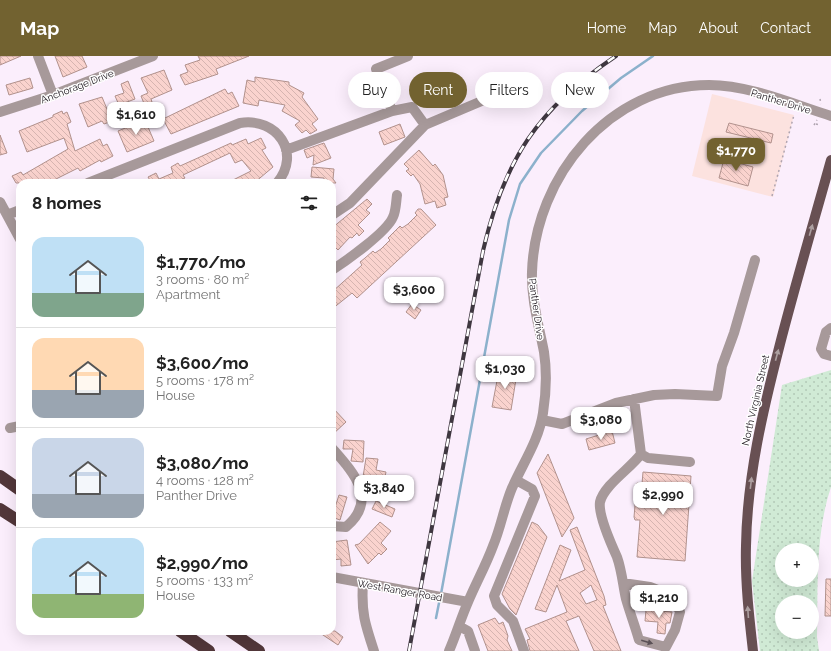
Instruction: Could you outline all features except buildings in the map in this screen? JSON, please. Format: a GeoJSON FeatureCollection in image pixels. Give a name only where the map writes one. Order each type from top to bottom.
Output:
{"type":"FeatureCollection","features":[{"type":"Feature","properties":{"kind":"highway"},"geometry":{"type":"LineString","coordinates":[[0,476],[16,487]]}},
{"type":"Feature","properties":{"kind":"highway"},"geometry":{"type":"LineString","coordinates":[[0,509],[16,519]]}},
{"type":"Feature","properties":{"kind":"highway"},"geometry":{"type":"LineString","coordinates":[[186,635],[209,651]]}},
{"type":"Feature","properties":{"kind":"highway"},"geometry":{"type":"LineString","coordinates":[[236,635],[259,651]]}},
{"type":"Feature","properties":{"kind":"main road","name":"North Virginia Street"},"geometry":{"type":"LineString","coordinates":[[752,651],[748,611],[746,545],[751,484],[758,436],[790,304],[830,164]]}},
{"type":"Feature","properties":{"kind":"street"},"geometry":{"type":"LineString","coordinates":[[38,56],[53,96]]}},
{"type":"Feature","properties":{"kind":"street","name":"Anchorage Drive"},"geometry":{"type":"LineString","coordinates":[[0,112],[53,96],[154,56]]}},
{"type":"Feature","properties":{"kind":"street"},"geometry":{"type":"LineString","coordinates":[[392,111],[376,68],[408,56]]}},
{"type":"Feature","properties":{"kind":"street","name":"Panther Drive"},"geometry":{"type":"LineString","coordinates":[[449,651],[468,602],[493,546],[516,480],[535,442],[542,420],[546,374],[533,293],[532,257],[541,219],[549,198],[569,162],[598,128],[626,107],[658,92],[691,86],[723,86],[747,90],[831,116]]}},
{"type":"Feature","properties":{"kind":"street"},"geometry":{"type":"LineString","coordinates":[[336,212],[350,203],[425,125],[475,104]]}},
{"type":"Feature","properties":{"kind":"street"},"geometry":{"type":"LineString","coordinates":[[285,147],[392,111],[412,107],[425,125]]}},
{"type":"Feature","properties":{"kind":"street"},"geometry":{"type":"LineString","coordinates":[[98,179],[240,123],[256,122],[264,124],[279,135],[285,147],[287,163],[285,171],[280,179]]}},
{"type":"Feature","properties":{"kind":"street"},"geometry":{"type":"LineString","coordinates":[[336,268],[352,258],[387,225],[393,217],[397,195]]}},
{"type":"Feature","properties":{"kind":"street"},"geometry":{"type":"LineString","coordinates":[[0,202],[16,232]]}},
{"type":"Feature","properties":{"kind":"street"},"geometry":{"type":"LineString","coordinates":[[7,215],[16,212]]}},
{"type":"Feature","properties":{"kind":"street"},"geometry":{"type":"LineString","coordinates":[[542,420],[562,424],[616,403],[634,399],[675,394],[717,396],[722,366],[734,334],[755,260]]}},
{"type":"Feature","properties":{"kind":"street"},"geometry":{"type":"LineString","coordinates":[[831,328],[826,332],[821,349],[824,354],[831,356]]}},
{"type":"Feature","properties":{"kind":"street"},"geometry":{"type":"LineString","coordinates":[[623,583],[650,588],[673,596],[680,612],[675,630],[666,647],[639,640],[623,583],[617,558],[608,538],[600,503],[606,491],[625,470],[634,464],[641,454],[634,399]]}},
{"type":"Feature","properties":{"kind":"street"},"geometry":{"type":"LineString","coordinates":[[10,428],[16,427]]}},
{"type":"Feature","properties":{"kind":"street"},"geometry":{"type":"LineString","coordinates":[[336,453],[353,473],[359,484],[361,507],[355,519],[346,527],[336,526]]}},
{"type":"Feature","properties":{"kind":"street"},"geometry":{"type":"LineString","coordinates":[[641,454],[648,458],[690,462]]}},
{"type":"Feature","properties":{"kind":"street"},"geometry":{"type":"LineString","coordinates":[[516,480],[532,489],[535,496],[494,596],[497,605],[513,621],[524,651]]}},
{"type":"Feature","properties":{"kind":"street","name":"West Ranger Road"},"geometry":{"type":"LineString","coordinates":[[336,578],[468,602]]}},
{"type":"Feature","properties":{"kind":"street"},"geometry":{"type":"LineString","coordinates":[[363,583],[361,605],[374,651]]}},
{"type":"Feature","properties":{"kind":"street"},"geometry":{"type":"LineString","coordinates":[[459,626],[468,630],[475,651]]}},
{"type":"Feature","properties":{"kind":"path"},"geometry":{"type":"LineString","coordinates":[[820,99],[822,103]]}},
{"type":"Feature","properties":{"kind":"path"},"geometry":{"type":"LineString","coordinates":[[772,196],[794,115]]}},
{"type":"Feature","properties":{"kind":"path"},"geometry":{"type":"LineString","coordinates":[[817,120],[815,125],[820,126]]}},
{"type":"Feature","properties":{"kind":"shaded area"},"geometry":{"type":"Polygon","coordinates":[[[712,94],[794,115],[773,197],[692,176],[712,94]]]}},
{"type":"Feature","properties":{"kind":"green space"},"geometry":{"type":"Polygon","coordinates":[[[831,370],[831,487],[822,523],[819,552],[819,543],[775,543],[775,587],[818,587],[818,595],[775,595],[775,639],[817,639],[819,651],[760,651],[752,581],[782,385],[831,370]]]}},
{"type":"Feature","properties":{"kind":"waterway"},"geometry":{"type":"LineString","coordinates":[[441,594],[509,220],[520,184],[541,153],[582,111],[621,78],[653,56]]}},
{"type":"Feature","properties":{"kind":"waterway"},"geometry":{"type":"LineString","coordinates":[[436,618],[440,598]]}},
{"type":"Feature","properties":{"kind":"railway"},"geometry":{"type":"LineString","coordinates":[[409,651],[483,251],[502,189],[514,163],[528,139],[545,117],[565,96],[616,56]]}}]}
